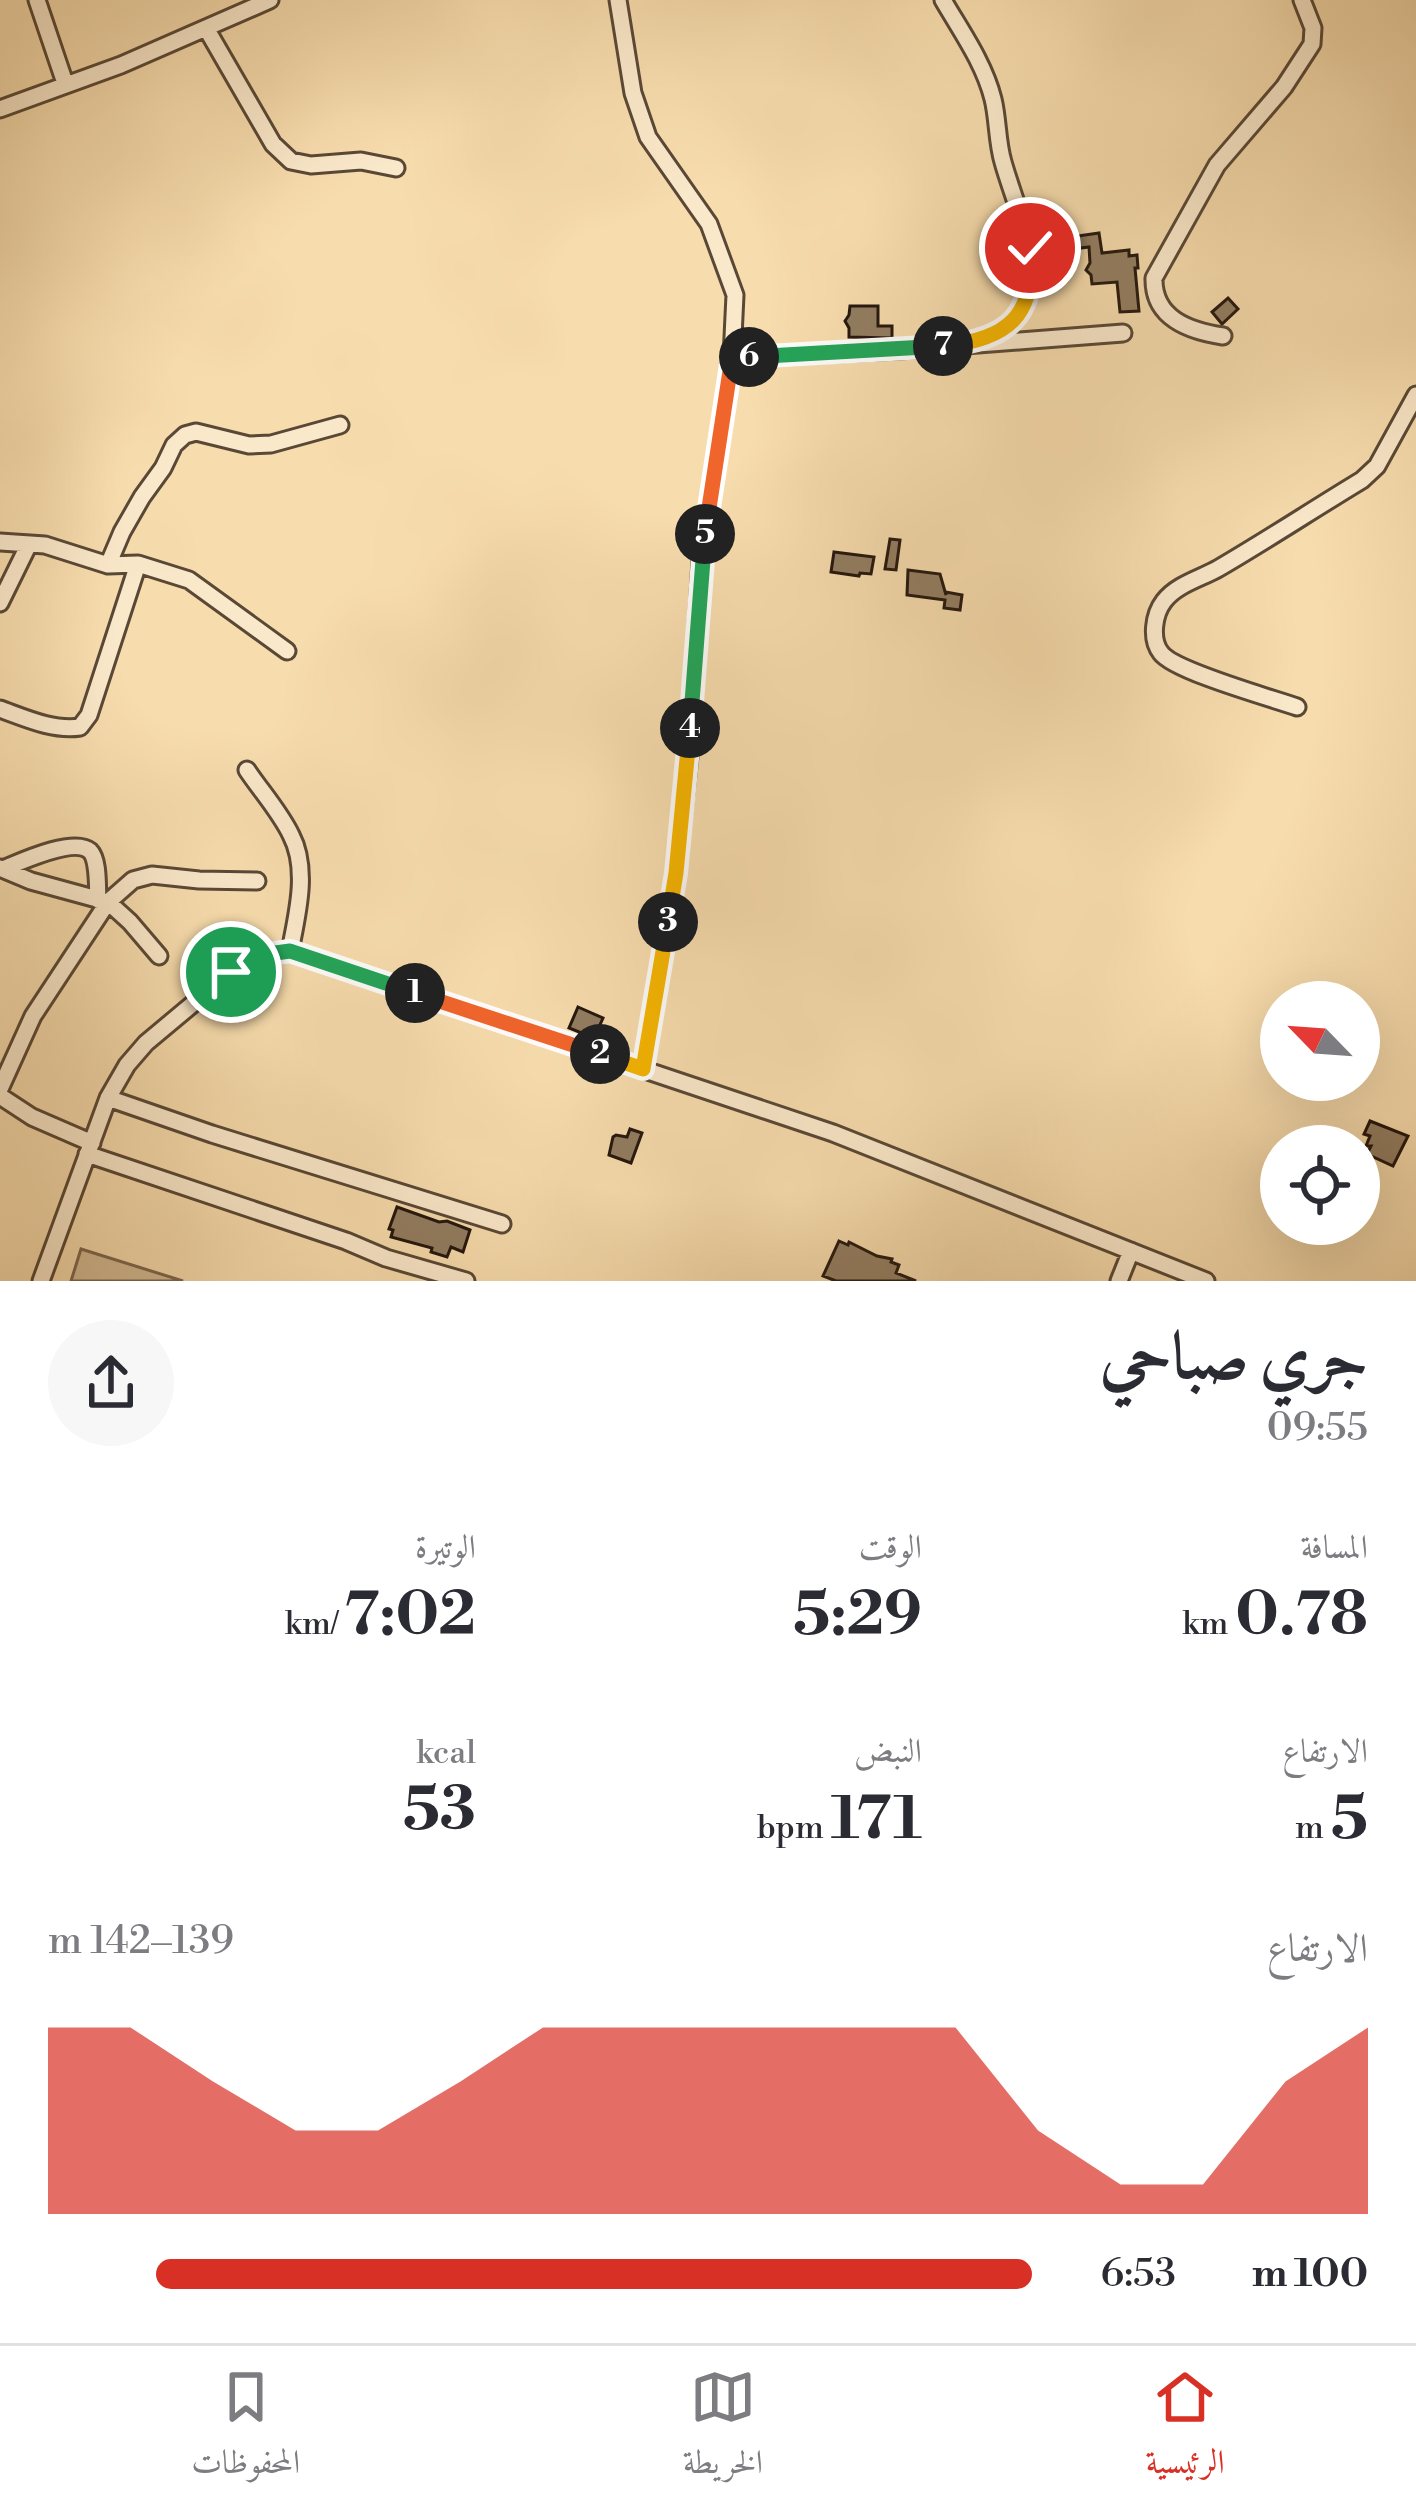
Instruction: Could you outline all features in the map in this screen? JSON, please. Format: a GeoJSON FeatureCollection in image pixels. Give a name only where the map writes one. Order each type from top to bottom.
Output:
{"type":"FeatureCollection","features":[{"type":"Feature","properties":{"kind":"street"},"geometry":{"type":"LineString","coordinates":[[37,0],[65,83]]}},
{"type":"Feature","properties":{"kind":"street"},"geometry":{"type":"LineString","coordinates":[[0,109],[121,65],[206,28],[239,5],[270,0]]}},
{"type":"Feature","properties":{"kind":"street"},"geometry":{"type":"LineString","coordinates":[[618,0],[633,93],[648,136],[709,224],[735,295],[732,358],[701,561],[676,873],[643,1069]]}},
{"type":"Feature","properties":{"kind":"street"},"geometry":{"type":"LineString","coordinates":[[943,0],[974,52],[993,98],[1002,158],[1033,272],[1025,302],[1008,326],[974,344]]}},
{"type":"Feature","properties":{"kind":"street"},"geometry":{"type":"LineString","coordinates":[[1223,336],[1196,332],[1172,319],[1159,303],[1154,278],[1216,165],[1284,87],[1312,44],[1313,28],[1302,0]]}},
{"type":"Feature","properties":{"kind":"street"},"geometry":{"type":"LineString","coordinates":[[206,28],[273,144],[284,155],[311,165],[361,161],[396,168]]}},
{"type":"Feature","properties":{"kind":"street"},"geometry":{"type":"LineString","coordinates":[[732,358],[1124,333]]}},
{"type":"Feature","properties":{"kind":"street"},"geometry":{"type":"LineString","coordinates":[[1298,707],[1162,656],[1156,644],[1157,613],[1175,590],[1370,474],[1416,395]]}},
{"type":"Feature","properties":{"kind":"street"},"geometry":{"type":"LineString","coordinates":[[108,565],[142,497],[184,435],[196,432],[249,445],[271,445],[340,425]]}},
{"type":"Feature","properties":{"kind":"street"},"geometry":{"type":"LineString","coordinates":[[0,542],[65,550],[108,565],[138,564],[189,580],[286,651]]}},
{"type":"Feature","properties":{"kind":"street"},"geometry":{"type":"LineString","coordinates":[[0,603],[28,544]]}},
{"type":"Feature","properties":{"kind":"street"},"geometry":{"type":"LineString","coordinates":[[0,709],[68,729],[80,727],[138,564]]}},
{"type":"Feature","properties":{"kind":"street"},"geometry":{"type":"LineString","coordinates":[[247,770],[298,851],[297,913],[290,951]]}},
{"type":"Feature","properties":{"kind":"street"},"geometry":{"type":"LineString","coordinates":[[2,868],[53,850],[86,848],[92,853],[103,901]]}},
{"type":"Feature","properties":{"kind":"street"},"geometry":{"type":"LineString","coordinates":[[2,868],[103,901],[130,922],[159,956]]}},
{"type":"Feature","properties":{"kind":"street"},"geometry":{"type":"LineString","coordinates":[[257,881],[142,876],[103,901],[33,1016],[0,1092],[32,1118],[90,1149],[386,1258],[466,1281]]}},
{"type":"Feature","properties":{"kind":"street"},"geometry":{"type":"LineString","coordinates":[[40,1281],[108,1098],[127,1065],[146,1042],[231,972],[261,955],[290,951],[832,1133],[1206,1281]]}},
{"type":"Feature","properties":{"kind":"street"},"geometry":{"type":"LineString","coordinates":[[108,1098],[502,1224]]}},
{"type":"Feature","properties":{"kind":"street"},"geometry":{"type":"LineString","coordinates":[[1119,1281],[1131,1251]]}},
{"type":"Feature","properties":{"kind":"shaded area"},"geometry":{"type":"Polygon","coordinates":[[[81,1249],[183,1281],[71,1281],[81,1249]]]}},
{"type":"Feature","properties":{"kind":"building"},"geometry":{"type":"Polygon","coordinates":[[[1099,233],[1102,253],[1129,250],[1129,256],[1137,255],[1139,311],[1120,312],[1117,282],[1092,284],[1086,270],[1089,247],[1065,250],[1064,238],[1099,233]]]}},
{"type":"Feature","properties":{"kind":"building"},"geometry":{"type":"Polygon","coordinates":[[[1228,298],[1238,309],[1222,324],[1212,312],[1228,298]]]}},
{"type":"Feature","properties":{"kind":"building"},"geometry":{"type":"Polygon","coordinates":[[[850,306],[878,306],[878,326],[892,326],[892,338],[849,337],[845,321],[850,306]]]}},
{"type":"Feature","properties":{"kind":"building"},"geometry":{"type":"Polygon","coordinates":[[[890,539],[900,540],[896,570],[885,569],[890,539]]]}},
{"type":"Feature","properties":{"kind":"building"},"geometry":{"type":"Polygon","coordinates":[[[834,552],[874,557],[871,574],[831,572],[834,552]]]}},
{"type":"Feature","properties":{"kind":"building"},"geometry":{"type":"Polygon","coordinates":[[[908,570],[940,574],[946,595],[962,595],[960,610],[944,608],[945,600],[907,595],[908,570]]]}},
{"type":"Feature","properties":{"kind":"building"},"geometry":{"type":"Polygon","coordinates":[[[578,1007],[603,1018],[594,1038],[569,1028],[578,1007]]]}},
{"type":"Feature","properties":{"kind":"building"},"geometry":{"type":"Polygon","coordinates":[[[1370,1121],[1408,1136],[1393,1166],[1380,1160],[1380,1125],[1368,1125],[1370,1121]]]}},
{"type":"Feature","properties":{"kind":"building"},"geometry":{"type":"Polygon","coordinates":[[[630,1129],[642,1133],[631,1163],[609,1155],[613,1137],[627,1137],[630,1129]]]}},
{"type":"Feature","properties":{"kind":"building"},"geometry":{"type":"Polygon","coordinates":[[[397,1207],[470,1230],[463,1252],[451,1247],[447,1257],[391,1237],[397,1207]]]}},
{"type":"Feature","properties":{"kind":"building"},"geometry":{"type":"Polygon","coordinates":[[[839,1241],[892,1259],[899,1265],[896,1273],[916,1281],[836,1281],[823,1276],[839,1241]]]}},
{"type":"Feature","properties":{"kind":"route"},"geometry":{"type":"LineString","coordinates":[[231,972],[261,955],[290,951],[643,1069],[676,873],[701,561],[732,358],[974,344],[1008,326],[1025,302],[1033,272],[1030,248]]}}]}
